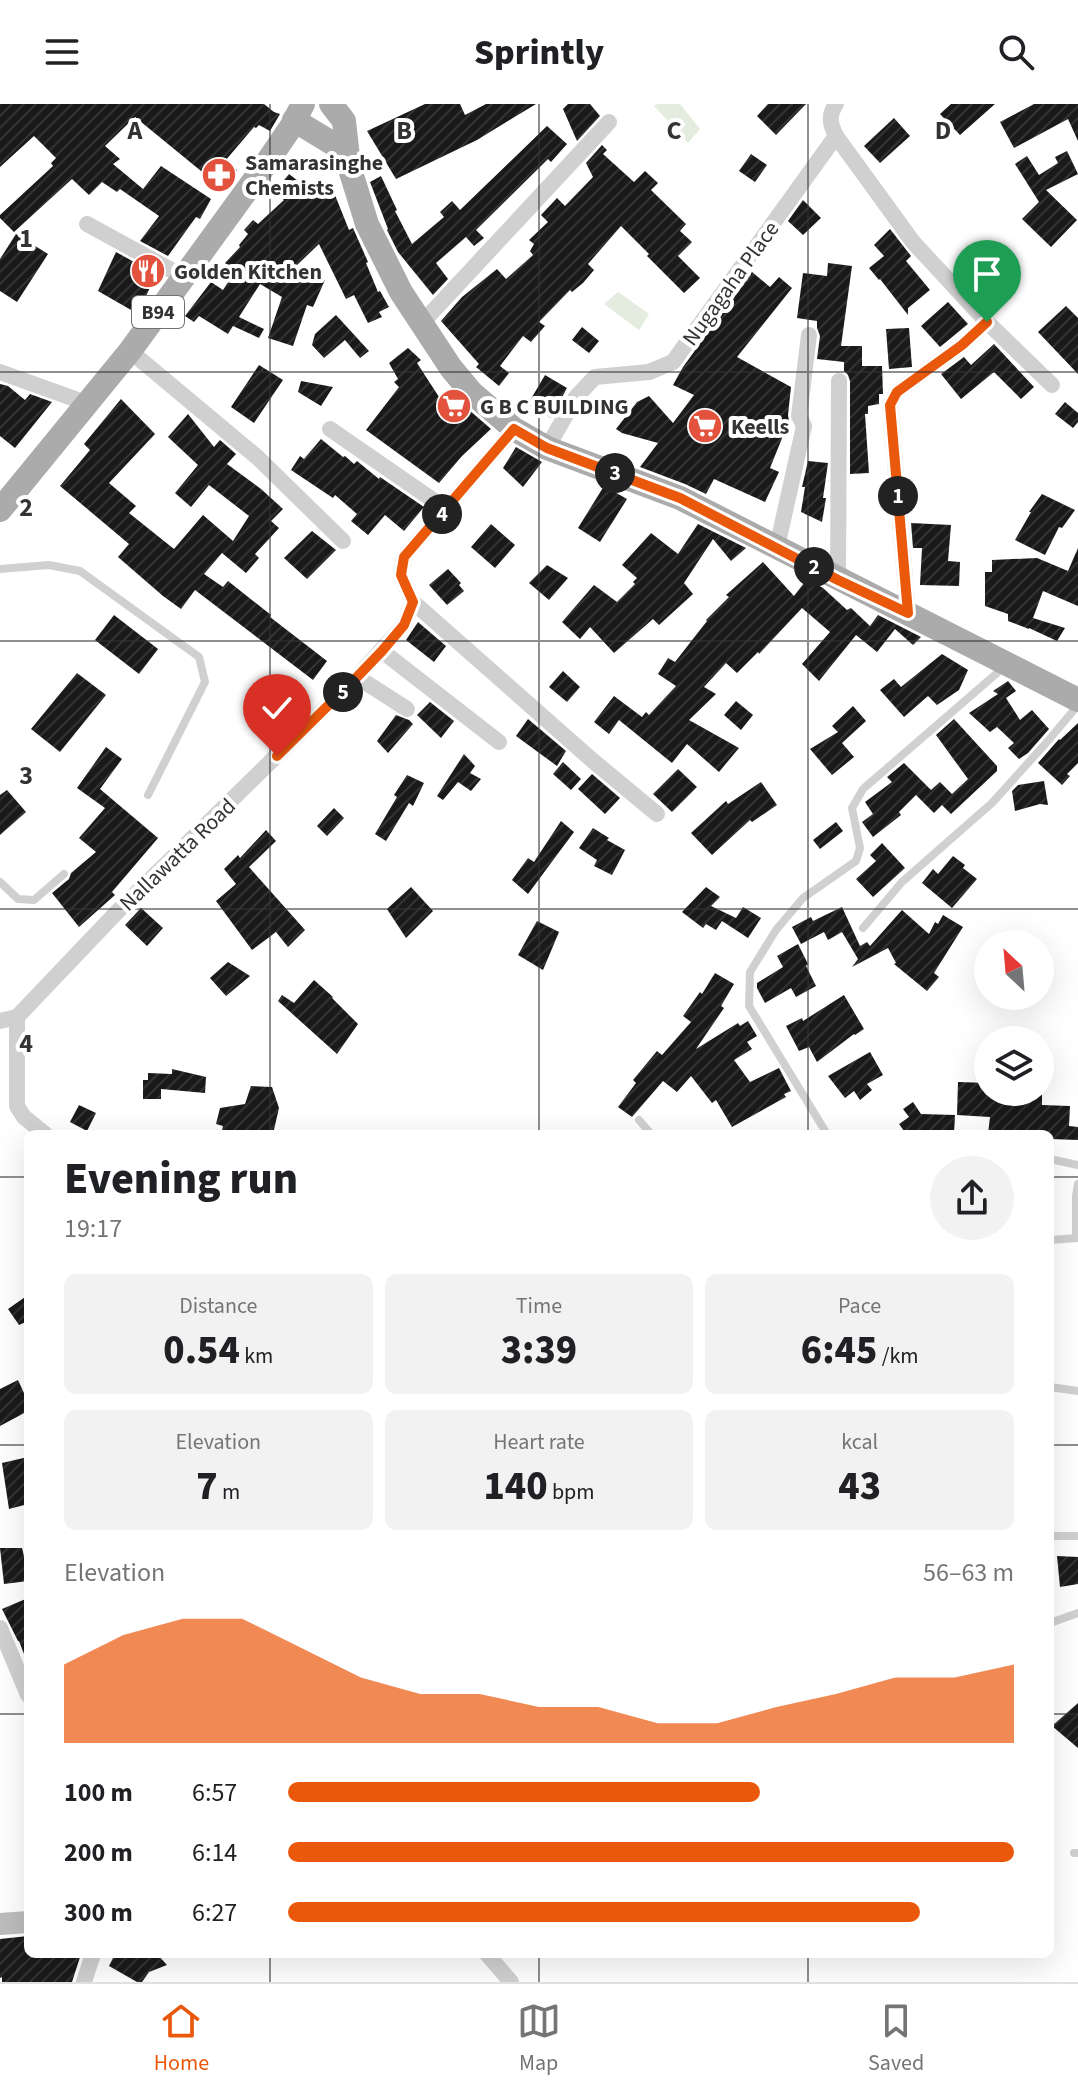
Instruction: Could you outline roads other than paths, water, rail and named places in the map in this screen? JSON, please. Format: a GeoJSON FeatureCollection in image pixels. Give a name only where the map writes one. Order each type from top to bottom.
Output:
{"type":"FeatureCollection","features":[{"type":"Feature","properties":{"kind":"main road"},"geometry":{"type":"LineString","coordinates":[[331,104],[344,121],[351,172],[367,224],[401,292],[451,368],[471,392],[514,429],[547,448],[680,498],[1078,702]]}},
{"type":"Feature","properties":{"kind":"main road"},"geometry":{"type":"LineString","coordinates":[[298,112],[349,157]]}},
{"type":"Feature","properties":{"kind":"main road","name":"B94"},"geometry":{"type":"LineString","coordinates":[[5,495],[130,351],[263,168],[298,112]]}},
{"type":"Feature","properties":{"kind":"street"},"geometry":{"type":"LineString","coordinates":[[836,104],[831,112],[830,125],[836,136],[913,242],[987,322],[1052,385]]}},
{"type":"Feature","properties":{"kind":"street"},"geometry":{"type":"LineString","coordinates":[[421,324],[609,122]]}},
{"type":"Feature","properties":{"kind":"street","name":"Nugagaha Place"},"geometry":{"type":"LineString","coordinates":[[547,448],[576,397],[595,377],[649,372],[673,362],[836,136]]}},
{"type":"Feature","properties":{"kind":"street"},"geometry":{"type":"LineString","coordinates":[[87,224],[184,277]]}},
{"type":"Feature","properties":{"kind":"street"},"geometry":{"type":"LineString","coordinates":[[908,613],[890,405],[897,392],[962,345],[987,322]]}},
{"type":"Feature","properties":{"kind":"street"},"geometry":{"type":"LineString","coordinates":[[777,547],[804,426],[799,416],[809,335]]}},
{"type":"Feature","properties":{"kind":"street"},"geometry":{"type":"LineString","coordinates":[[130,351],[257,457],[343,541]]}},
{"type":"Feature","properties":{"kind":"street"},"geometry":{"type":"LineString","coordinates":[[0,372],[86,403]]}},
{"type":"Feature","properties":{"kind":"street"},"geometry":{"type":"LineString","coordinates":[[838,580],[839,381]]}},
{"type":"Feature","properties":{"kind":"street"},"geometry":{"type":"LineString","coordinates":[[330,429],[446,509]]}},
{"type":"Feature","properties":{"kind":"street"},"geometry":{"type":"LineString","coordinates":[[514,429],[404,557],[401,575],[413,602],[657,814]]}},
{"type":"Feature","properties":{"kind":"street","name":"Nallawatta Road"},"geometry":{"type":"LineString","coordinates":[[8,1019],[357,677],[404,625],[413,602]]}},
{"type":"Feature","properties":{"kind":"street"},"geometry":{"type":"LineString","coordinates":[[382,651],[499,742]]}},
{"type":"Feature","properties":{"kind":"street"},"geometry":{"type":"LineString","coordinates":[[357,677],[407,709]]}},
{"type":"Feature","properties":{"kind":"street"},"geometry":{"type":"LineString","coordinates":[[8,1019],[17,1106],[24,1117],[40,1130]]}},
{"type":"Feature","properties":{"kind":"street"},"geometry":{"type":"LineString","coordinates":[[0,1628],[24,1685]]}},
{"type":"Feature","properties":{"kind":"street"},"geometry":{"type":"LineString","coordinates":[[0,1924],[24,1922]]}},
{"type":"Feature","properties":{"kind":"street"},"geometry":{"type":"LineString","coordinates":[[84,1982],[92,1958]]}},
{"type":"Feature","properties":{"kind":"street"},"geometry":{"type":"LineString","coordinates":[[490,1958],[511,1982]]}},
{"type":"Feature","properties":{"kind":"lane"},"geometry":{"type":"LineString","coordinates":[[0,569],[49,565],[80,571],[199,657],[205,682],[148,795]]}},
{"type":"Feature","properties":{"kind":"lane"},"geometry":{"type":"LineString","coordinates":[[825,1130],[749,1006],[750,972],[776,930],[803,898],[856,861],[860,848],[852,808],[863,789],[1007,664]]}},
{"type":"Feature","properties":{"kind":"lane"},"geometry":{"type":"LineString","coordinates":[[863,928],[902,882],[992,803],[1078,702]]}},
{"type":"Feature","properties":{"kind":"lane"},"geometry":{"type":"LineString","coordinates":[[0,882],[18,899],[34,900],[64,874]]}},
{"type":"Feature","properties":{"kind":"lane"},"geometry":{"type":"LineString","coordinates":[[639,1120],[648,1130]]}},
{"type":"Feature","properties":{"kind":"lane"},"geometry":{"type":"LineString","coordinates":[[1054,1160],[1078,1165]]}},
{"type":"Feature","properties":{"kind":"lane"},"geometry":{"type":"LineString","coordinates":[[1054,1240],[1077,1238],[1078,1184]]}},
{"type":"Feature","properties":{"kind":"lane"},"geometry":{"type":"LineString","coordinates":[[1054,1388],[1078,1391]]}},
{"type":"Feature","properties":{"kind":"lane"},"geometry":{"type":"LineString","coordinates":[[1054,1536],[1078,1536]]}},
{"type":"Feature","properties":{"kind":"lane"},"geometry":{"type":"LineString","coordinates":[[1054,1622],[1078,1613]]}},
{"type":"Feature","properties":{"kind":"place","name":"Samarasinghe Chemists"},"geometry":{"type":"Point","coordinates":[219,175]}},
{"type":"Feature","properties":{"kind":"place","name":"Golden Kitchen"},"geometry":{"type":"Point","coordinates":[148,271]}},
{"type":"Feature","properties":{"kind":"place","name":"G B C BUILDING"},"geometry":{"type":"Point","coordinates":[454,406]}},
{"type":"Feature","properties":{"kind":"place","name":"Keells"},"geometry":{"type":"Point","coordinates":[705,426]}}]}
